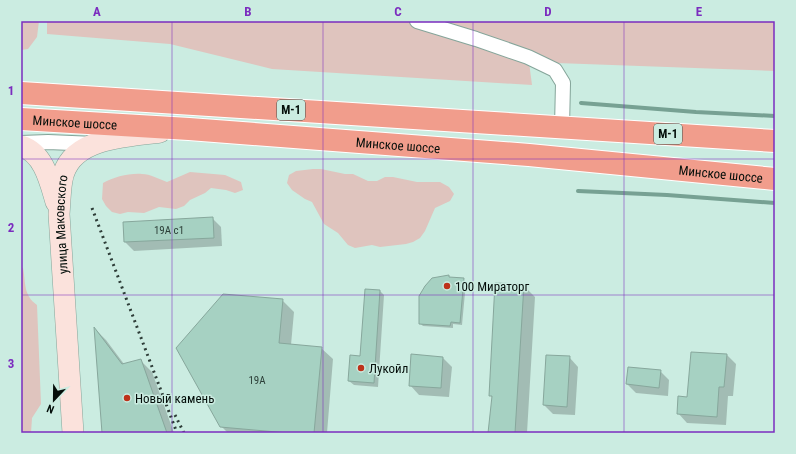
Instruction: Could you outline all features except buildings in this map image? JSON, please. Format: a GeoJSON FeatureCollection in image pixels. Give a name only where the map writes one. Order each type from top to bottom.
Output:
{"type":"FeatureCollection","features":[{"type":"Feature","properties":{"kind":"highway","name":"Минское шоссе"},"geometry":{"type":"LineString","coordinates":[[21,93],[775,141]]}},
{"type":"Feature","properties":{"kind":"highway","name":"Минское шоссе"},"geometry":{"type":"LineString","coordinates":[[21,119],[181,129],[529,155],[775,179]]}},
{"type":"Feature","properties":{"kind":"main road","name":"улица Маковского"},"geometry":{"type":"LineString","coordinates":[[73,433],[59,214],[62,179],[68,163],[79,152],[94,144],[181,129]]}},
{"type":"Feature","properties":{"kind":"main road"},"geometry":{"type":"LineString","coordinates":[[21,144],[30,150],[40,160],[48,177],[59,214]]}},
{"type":"Feature","properties":{"kind":"street"},"geometry":{"type":"LineString","coordinates":[[417,21],[528,57],[555,70],[563,83],[562,127]]}},
{"type":"Feature","properties":{"kind":"street"},"geometry":{"type":"LineString","coordinates":[[21,90],[57,95]]}},
{"type":"Feature","properties":{"kind":"street"},"geometry":{"type":"LineString","coordinates":[[21,144],[48,142],[94,144]]}},
{"type":"Feature","properties":{"kind":"shaded area"},"geometry":{"type":"Polygon","coordinates":[[[21,21],[39,21],[37,37],[28,49],[21,50],[21,21]]]}},
{"type":"Feature","properties":{"kind":"shaded area"},"geometry":{"type":"Polygon","coordinates":[[[47,21],[775,21],[775,71],[529,62],[532,85],[272,69],[170,44],[47,34],[47,21]]]}},
{"type":"Feature","properties":{"kind":"shaded area"},"geometry":{"type":"Polygon","coordinates":[[[313,169],[353,174],[368,181],[377,181],[385,177],[393,177],[417,182],[440,182],[449,187],[454,194],[450,201],[435,208],[425,231],[420,238],[413,242],[380,247],[372,245],[355,248],[348,245],[338,233],[324,224],[312,202],[292,190],[287,183],[289,175],[296,171],[313,169]]]}},
{"type":"Feature","properties":{"kind":"shaded area"},"geometry":{"type":"Polygon","coordinates":[[[190,172],[225,175],[241,182],[243,190],[235,193],[211,188],[205,193],[190,200],[184,206],[176,209],[159,207],[144,213],[128,212],[120,214],[112,212],[102,199],[103,183],[117,177],[132,174],[145,174],[167,182],[190,172]]]}},
{"type":"Feature","properties":{"kind":"shaded area"},"geometry":{"type":"Polygon","coordinates":[[[21,267],[23,268],[27,293],[37,305],[41,404],[32,418],[31,433],[21,433],[21,267]]]}},
{"type":"Feature","properties":{"kind":"waterway"},"geometry":{"type":"LineString","coordinates":[[581,103],[696,112],[775,116]]}},
{"type":"Feature","properties":{"kind":"waterway"},"geometry":{"type":"LineString","coordinates":[[578,191],[667,195],[775,203]]}},
{"type":"Feature","properties":{"kind":"railway"},"geometry":{"type":"LineString","coordinates":[[92,208],[177,433]]}},
{"type":"Feature","properties":{"kind":"railway"},"geometry":{"type":"LineString","coordinates":[[175,415],[184,433]]}},
{"type":"Feature","properties":{"kind":"place","name":"100 Мираторг"},"geometry":{"type":"Point","coordinates":[447,286]}},
{"type":"Feature","properties":{"kind":"place","name":"Лукойл"},"geometry":{"type":"Point","coordinates":[361,368]}},
{"type":"Feature","properties":{"kind":"place","name":"Новый камень"},"geometry":{"type":"Point","coordinates":[127,398]}}]}
